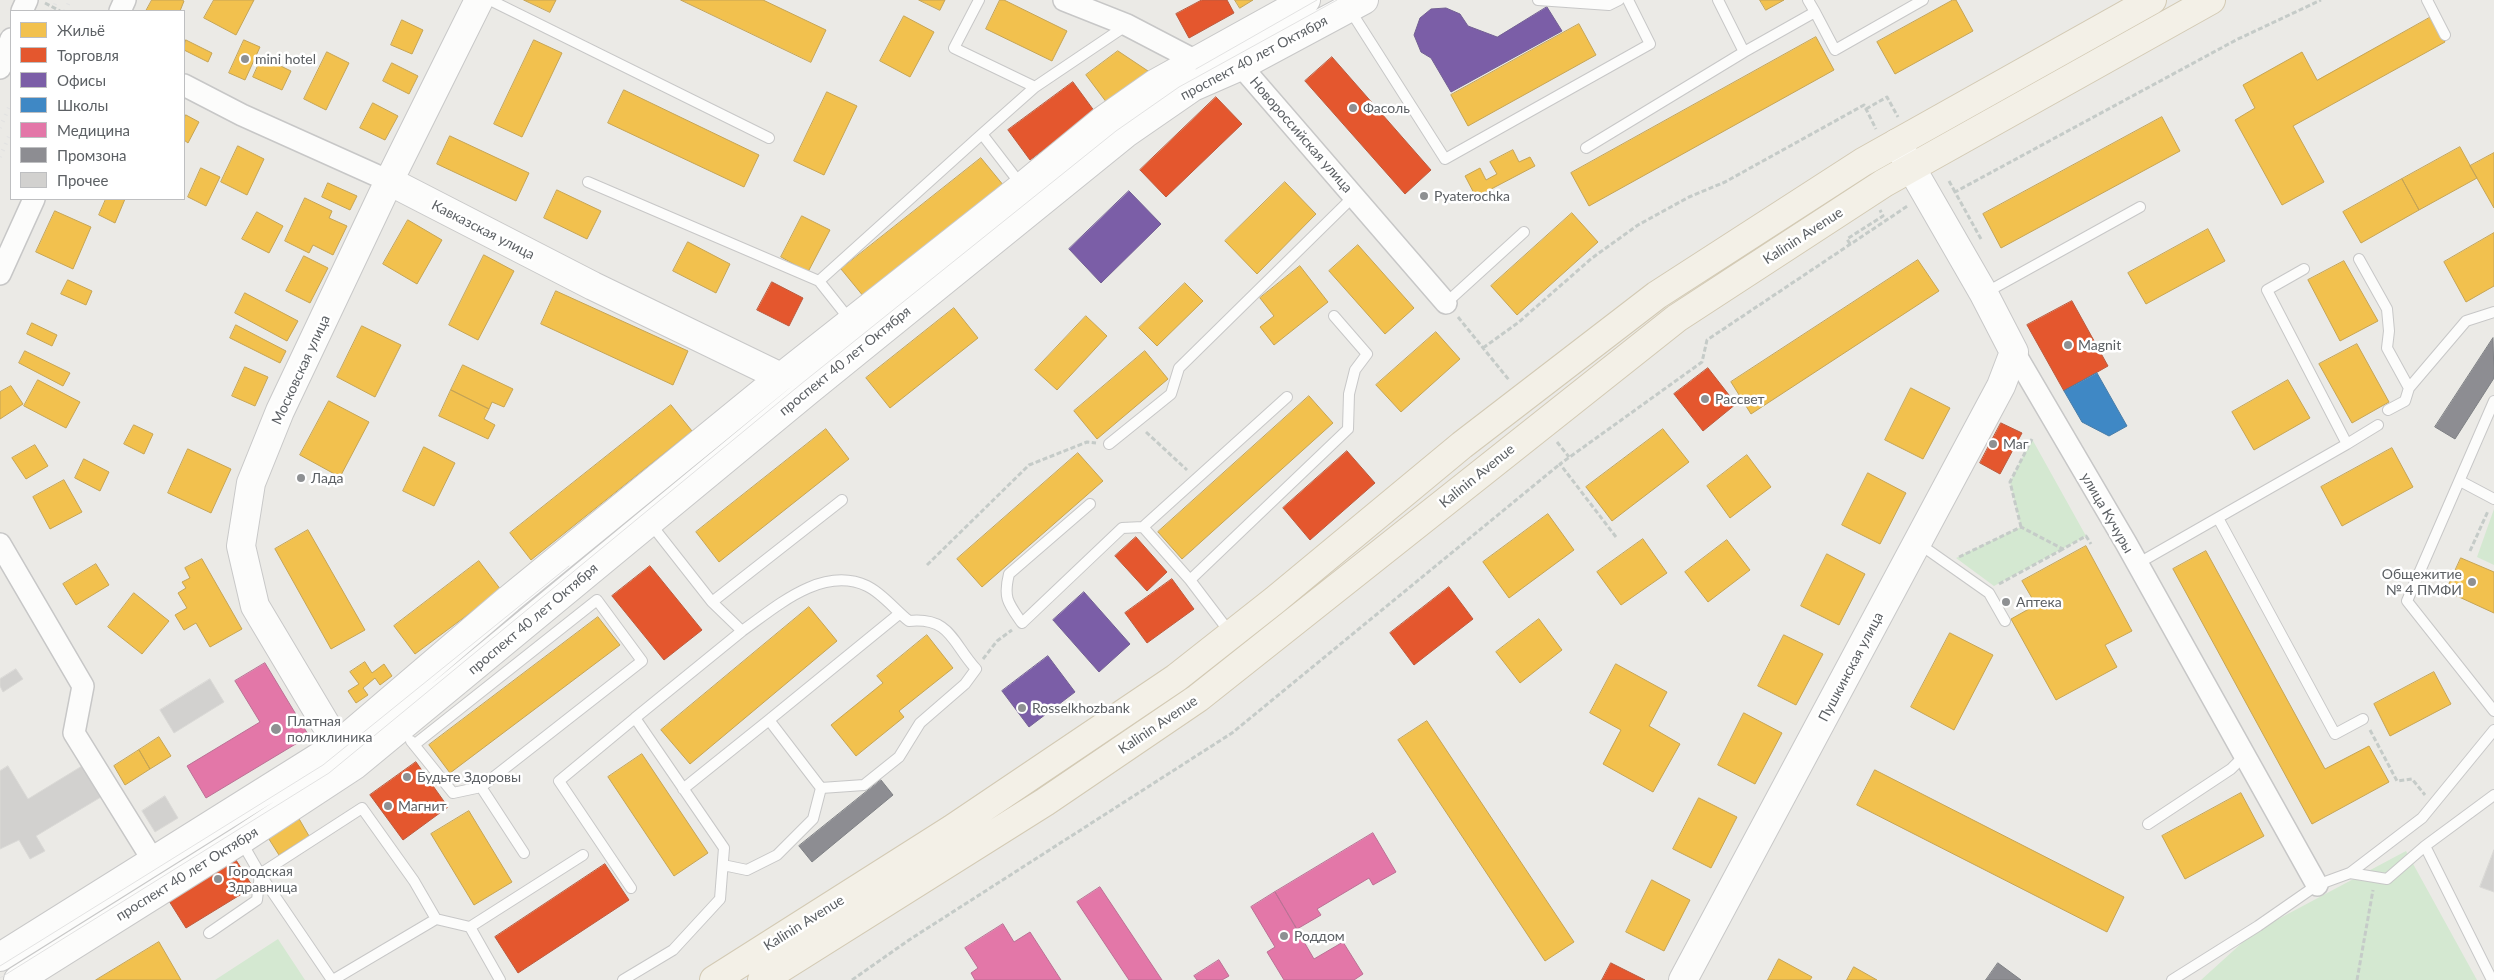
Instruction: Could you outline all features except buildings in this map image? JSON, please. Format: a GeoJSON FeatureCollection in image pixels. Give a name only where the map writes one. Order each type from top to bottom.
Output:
{"type":"FeatureCollection","features":[{"type":"Feature","properties":{"kind":"main road","name":"Kalinin Avenue"},"geometry":{"type":"LineString","coordinates":[[714,980],[952,830],[1176,678],[1462,445],[1658,295],[1863,162],[1891,131],[2152,0]]}},
{"type":"Feature","properties":{"kind":"main road","name":"Kalinin Avenue"},"geometry":{"type":"LineString","coordinates":[[762,980],[1045,802],[1198,698],[1678,318],[1884,183],[2211,0]]}},
{"type":"Feature","properties":{"kind":"street","name":"Московская улица"},"geometry":{"type":"LineString","coordinates":[[346,755],[255,606],[241,546],[251,483],[280,411],[389,181],[479,0]]}},
{"type":"Feature","properties":{"kind":"street","name":"Новороссийская улица"},"geometry":{"type":"LineString","coordinates":[[1064,0],[1127,25],[1196,61],[1241,66],[1446,303]]}},
{"type":"Feature","properties":{"kind":"street","name":"проспект 40 лет Октября"},"geometry":{"type":"LineString","coordinates":[[18,980],[241,840],[346,755],[509,599],[781,377],[1023,186],[1102,121],[1156,83],[1306,0]]}},
{"type":"Feature","properties":{"kind":"street","name":"проспект 40 лет Октября"},"geometry":{"type":"LineString","coordinates":[[0,958],[154,862],[346,755],[408,736],[650,522],[816,384],[1126,134],[1193,87],[1241,66],[1357,4]]}},
{"type":"Feature","properties":{"kind":"street"},"geometry":{"type":"LineString","coordinates":[[0,68],[10,42]]}},
{"type":"Feature","properties":{"kind":"street","name":"Кавказская улица"},"geometry":{"type":"LineString","coordinates":[[185,86],[242,115],[389,181],[593,286],[781,377]]}},
{"type":"Feature","properties":{"kind":"street","name":"улица Кучуры"},"geometry":{"type":"LineString","coordinates":[[1891,131],[1910,169],[1984,294],[2014,352],[2137,564],[2317,885]]}},
{"type":"Feature","properties":{"kind":"street"},"geometry":{"type":"LineString","coordinates":[[0,274],[34,200]]}},
{"type":"Feature","properties":{"kind":"street","name":"Пушкинская улица"},"geometry":{"type":"LineString","coordinates":[[1683,980],[2001,386],[2014,352]]}},
{"type":"Feature","properties":{"kind":"street"},"geometry":{"type":"LineString","coordinates":[[0,544],[83,686],[74,733],[154,862]]}},
{"type":"Feature","properties":{"kind":"lane"},"geometry":{"type":"LineString","coordinates":[[490,0],[769,138]]}},
{"type":"Feature","properties":{"kind":"lane"},"geometry":{"type":"LineString","coordinates":[[979,0],[954,48],[1035,87]]}},
{"type":"Feature","properties":{"kind":"lane"},"geometry":{"type":"LineString","coordinates":[[1538,0],[1608,5],[1619,0]]}},
{"type":"Feature","properties":{"kind":"lane"},"geometry":{"type":"LineString","coordinates":[[1357,4],[1445,159],[1650,44],[1628,0]]}},
{"type":"Feature","properties":{"kind":"lane"},"geometry":{"type":"LineString","coordinates":[[1718,0],[1744,52]]}},
{"type":"Feature","properties":{"kind":"lane"},"geometry":{"type":"LineString","coordinates":[[1808,0],[1835,50],[1923,0]]}},
{"type":"Feature","properties":{"kind":"lane"},"geometry":{"type":"LineString","coordinates":[[2427,0],[2446,35]]}},
{"type":"Feature","properties":{"kind":"lane"},"geometry":{"type":"LineString","coordinates":[[1586,148],[1744,52],[1815,12]]}},
{"type":"Feature","properties":{"kind":"lane"},"geometry":{"type":"LineString","coordinates":[[819,280],[1035,87],[1127,25]]}},
{"type":"Feature","properties":{"kind":"lane"},"geometry":{"type":"LineString","coordinates":[[982,134],[1023,186]]}},
{"type":"Feature","properties":{"kind":"lane"},"geometry":{"type":"LineString","coordinates":[[588,182],[819,280],[852,322]]}},
{"type":"Feature","properties":{"kind":"lane"},"geometry":{"type":"LineString","coordinates":[[1109,444],[1171,394],[1179,368],[1354,196]]}},
{"type":"Feature","properties":{"kind":"lane"},"geometry":{"type":"LineString","coordinates":[[1984,294],[2140,207]]}},
{"type":"Feature","properties":{"kind":"lane"},"geometry":{"type":"LineString","coordinates":[[1446,303],[1524,232]]}},
{"type":"Feature","properties":{"kind":"lane"},"geometry":{"type":"LineString","coordinates":[[2359,259],[2387,308],[2390,331],[2387,348],[2409,388]]}},
{"type":"Feature","properties":{"kind":"lane"},"geometry":{"type":"LineString","coordinates":[[2304,269],[2267,290],[2347,444]]}},
{"type":"Feature","properties":{"kind":"lane"},"geometry":{"type":"LineString","coordinates":[[2388,410],[2405,401],[2409,388],[2466,321],[2494,312]]}},
{"type":"Feature","properties":{"kind":"lane"},"geometry":{"type":"LineString","coordinates":[[1190,580],[1348,429],[1349,394],[1355,370],[1367,354],[1334,316]]}},
{"type":"Feature","properties":{"kind":"lane"},"geometry":{"type":"LineString","coordinates":[[1090,504],[1009,574],[1005,591],[1010,606],[1022,623],[1122,528],[1143,527],[1287,397]]}},
{"type":"Feature","properties":{"kind":"lane"},"geometry":{"type":"LineString","coordinates":[[2494,401],[2407,601],[2494,710]]}},
{"type":"Feature","properties":{"kind":"lane"},"geometry":{"type":"LineString","coordinates":[[2137,564],[2378,426]]}},
{"type":"Feature","properties":{"kind":"lane"},"geometry":{"type":"LineString","coordinates":[[2460,481],[2494,498]]}},
{"type":"Feature","properties":{"kind":"lane"},"geometry":{"type":"LineString","coordinates":[[712,602],[842,500]]}},
{"type":"Feature","properties":{"kind":"lane"},"geometry":{"type":"LineString","coordinates":[[2218,518],[2335,734],[2363,718]]}},
{"type":"Feature","properties":{"kind":"lane"},"geometry":{"type":"LineString","coordinates":[[650,522],[712,602],[742,631]]}},
{"type":"Feature","properties":{"kind":"lane"},"geometry":{"type":"LineString","coordinates":[[1143,527],[1190,580],[1231,634]]}},
{"type":"Feature","properties":{"kind":"lane"},"geometry":{"type":"LineString","coordinates":[[1917,542],[1989,593],[2005,622]]}},
{"type":"Feature","properties":{"kind":"lane"},"geometry":{"type":"LineString","coordinates":[[631,888],[559,781],[742,631],[789,598],[817,584],[844,579],[868,586],[909,621],[925,619],[940,624],[955,640],[962,655],[976,669],[966,684],[920,722],[899,758],[864,785],[821,788]]}},
{"type":"Feature","properties":{"kind":"lane"},"geometry":{"type":"LineString","coordinates":[[597,600],[642,661],[481,787],[453,793],[408,736],[597,600]]}},
{"type":"Feature","properties":{"kind":"lane"},"geometry":{"type":"LineString","coordinates":[[683,789],[899,614]]}},
{"type":"Feature","properties":{"kind":"lane"},"geometry":{"type":"LineString","coordinates":[[623,980],[673,950],[720,899],[724,848],[635,718]]}},
{"type":"Feature","properties":{"kind":"lane"},"geometry":{"type":"LineString","coordinates":[[769,720],[821,788]]}},
{"type":"Feature","properties":{"kind":"lane"},"geometry":{"type":"LineString","coordinates":[[2172,980],[2258,926],[2317,885],[2350,873],[2422,818],[2494,730]]}},
{"type":"Feature","properties":{"kind":"lane"},"geometry":{"type":"LineString","coordinates":[[2148,824],[2231,769],[2244,756]]}},
{"type":"Feature","properties":{"kind":"lane"},"geometry":{"type":"LineString","coordinates":[[481,787],[524,853]]}},
{"type":"Feature","properties":{"kind":"lane"},"geometry":{"type":"LineString","coordinates":[[723,865],[747,870],[777,855],[813,819],[821,788]]}},
{"type":"Feature","properties":{"kind":"lane"},"geometry":{"type":"LineString","coordinates":[[2350,873],[2387,879],[2425,846],[2494,795]]}},
{"type":"Feature","properties":{"kind":"lane"},"geometry":{"type":"LineString","coordinates":[[260,874],[362,808],[414,881],[436,919]]}},
{"type":"Feature","properties":{"kind":"lane"},"geometry":{"type":"LineString","coordinates":[[241,840],[260,874],[332,980],[436,919],[470,927],[583,855]]}},
{"type":"Feature","properties":{"kind":"lane"},"geometry":{"type":"LineString","coordinates":[[2425,846],[2492,980]]}},
{"type":"Feature","properties":{"kind":"lane"},"geometry":{"type":"LineString","coordinates":[[209,933],[257,900],[260,874]]}},
{"type":"Feature","properties":{"kind":"lane"},"geometry":{"type":"LineString","coordinates":[[470,927],[500,980]]}},
{"type":"Feature","properties":{"kind":"path"},"geometry":{"type":"LineString","coordinates":[[41,0],[58,10]]}},
{"type":"Feature","properties":{"kind":"path"},"geometry":{"type":"LineString","coordinates":[[1955,192],[2236,40],[2321,0]]}},
{"type":"Feature","properties":{"kind":"path"},"geometry":{"type":"LineString","coordinates":[[1483,348],[1519,322],[1592,258],[1638,225],[1689,196],[1725,182],[1864,105],[1877,132],[1891,131],[1899,120],[1887,97],[1866,109]]}},
{"type":"Feature","properties":{"kind":"path"},"geometry":{"type":"LineString","coordinates":[[1949,181],[1982,241]]}},
{"type":"Feature","properties":{"kind":"path"},"geometry":{"type":"LineString","coordinates":[[1850,244],[1847,239],[1884,216],[1878,209],[1883,206]]}},
{"type":"Feature","properties":{"kind":"path"},"geometry":{"type":"LineString","coordinates":[[852,980],[909,940],[1232,733],[1560,464],[1702,362],[1706,340],[1902,208]]}},
{"type":"Feature","properties":{"kind":"path"},"geometry":{"type":"LineString","coordinates":[[1891,209],[1895,214]]}},
{"type":"Feature","properties":{"kind":"path"},"geometry":{"type":"LineString","coordinates":[[1446,303],[1511,382]]}},
{"type":"Feature","properties":{"kind":"path"},"geometry":{"type":"LineString","coordinates":[[1136,424],[1196,479]]}},
{"type":"Feature","properties":{"kind":"path"},"geometry":{"type":"LineString","coordinates":[[2032,438],[2010,482],[2021,527],[2063,549]]}},
{"type":"Feature","properties":{"kind":"path"},"geometry":{"type":"LineString","coordinates":[[928,565],[1030,465],[1087,442]]}},
{"type":"Feature","properties":{"kind":"path"},"geometry":{"type":"LineString","coordinates":[[1560,446],[1569,457]]}},
{"type":"Feature","properties":{"kind":"path"},"geometry":{"type":"LineString","coordinates":[[1560,464],[1616,537]]}},
{"type":"Feature","properties":{"kind":"path"},"geometry":{"type":"LineString","coordinates":[[2470,551],[2494,498]]}},
{"type":"Feature","properties":{"kind":"path"},"geometry":{"type":"LineString","coordinates":[[1963,564],[1956,558],[2021,527]]}},
{"type":"Feature","properties":{"kind":"path"},"geometry":{"type":"LineString","coordinates":[[1994,586],[2086,536],[2091,544]]}},
{"type":"Feature","properties":{"kind":"path"},"geometry":{"type":"LineString","coordinates":[[976,669],[997,641],[1022,623]]}},
{"type":"Feature","properties":{"kind":"path"},"geometry":{"type":"LineString","coordinates":[[2363,718],[2397,781],[2412,779],[2432,806]]}},
{"type":"Feature","properties":{"kind":"path"},"geometry":{"type":"LineString","coordinates":[[2357,980],[2375,877]]}},
{"type":"Feature","properties":{"kind":"green space"},"geometry":{"type":"Polygon","coordinates":[[[2032,439],[2086,536],[1994,586],[1956,558],[2021,527],[2010,482],[2032,439]]]}},
{"type":"Feature","properties":{"kind":"green space"},"geometry":{"type":"Polygon","coordinates":[[[2494,509],[2494,565],[2477,557],[2494,509]]]}},
{"type":"Feature","properties":{"kind":"green space"},"geometry":{"type":"Polygon","coordinates":[[[2406,851],[2477,980],[2201,980],[2254,932],[2406,851]]]}},
{"type":"Feature","properties":{"kind":"green space"},"geometry":{"type":"Polygon","coordinates":[[[278,939],[305,980],[215,980],[278,939]]]}},
{"type":"Feature","properties":{"kind":"tram line"},"geometry":{"type":"LineString","coordinates":[[1196,69],[1317,0]]}},
{"type":"Feature","properties":{"kind":"tram line"},"geometry":{"type":"LineString","coordinates":[[0,978],[329,773],[801,384],[1116,131],[1179,87],[1337,0]]}},
{"type":"Feature","properties":{"kind":"tram line"},"geometry":{"type":"LineString","coordinates":[[0,966],[323,765],[569,566]]}},
{"type":"Feature","properties":{"kind":"railway"},"geometry":{"type":"LineString","coordinates":[[52,10],[57,0]]}},
{"type":"Feature","properties":{"kind":"railway"},"geometry":{"type":"LineString","coordinates":[[65,10],[70,0]]}},
{"type":"Feature","properties":{"kind":"railway"},"geometry":{"type":"LineString","coordinates":[[0,128],[10,105]]}},
{"type":"Feature","properties":{"kind":"railway"},"geometry":{"type":"LineString","coordinates":[[0,157],[10,134]]}},
{"type":"Feature","properties":{"kind":"place","name":"mini hotel"},"geometry":{"type":"Point","coordinates":[245,59]}},
{"type":"Feature","properties":{"kind":"place","name":"Фасоль"},"geometry":{"type":"Point","coordinates":[1353,108]}},
{"type":"Feature","properties":{"kind":"place","name":"Pyaterochka"},"geometry":{"type":"Point","coordinates":[1424,196]}},
{"type":"Feature","properties":{"kind":"place","name":"Magnit"},"geometry":{"type":"Point","coordinates":[2068,345]}},
{"type":"Feature","properties":{"kind":"place","name":"Рассвет"},"geometry":{"type":"Point","coordinates":[1705,399]}},
{"type":"Feature","properties":{"kind":"place","name":"Маг"},"geometry":{"type":"Point","coordinates":[1993,444]}},
{"type":"Feature","properties":{"kind":"place","name":"Лада"},"geometry":{"type":"Point","coordinates":[301,478]}},
{"type":"Feature","properties":{"kind":"place","name":"Общежитие № 4 ПМФИ"},"geometry":{"type":"Point","coordinates":[2472,582]}},
{"type":"Feature","properties":{"kind":"place","name":"Аптека"},"geometry":{"type":"Point","coordinates":[2006,602]}},
{"type":"Feature","properties":{"kind":"place","name":"Rosselkhozbank"},"geometry":{"type":"Point","coordinates":[1022,708]}},
{"type":"Feature","properties":{"kind":"place","name":"Платная поликлиника"},"geometry":{"type":"Point","coordinates":[276,729]}},
{"type":"Feature","properties":{"kind":"place","name":"Будьте Здоровы"},"geometry":{"type":"Point","coordinates":[407,777]}},
{"type":"Feature","properties":{"kind":"place","name":"Магнит"},"geometry":{"type":"Point","coordinates":[388,806]}},
{"type":"Feature","properties":{"kind":"place","name":"Городская Здравница"},"geometry":{"type":"Point","coordinates":[218,879]}},
{"type":"Feature","properties":{"kind":"place","name":"Роддом"},"geometry":{"type":"Point","coordinates":[1284,936]}}]}
